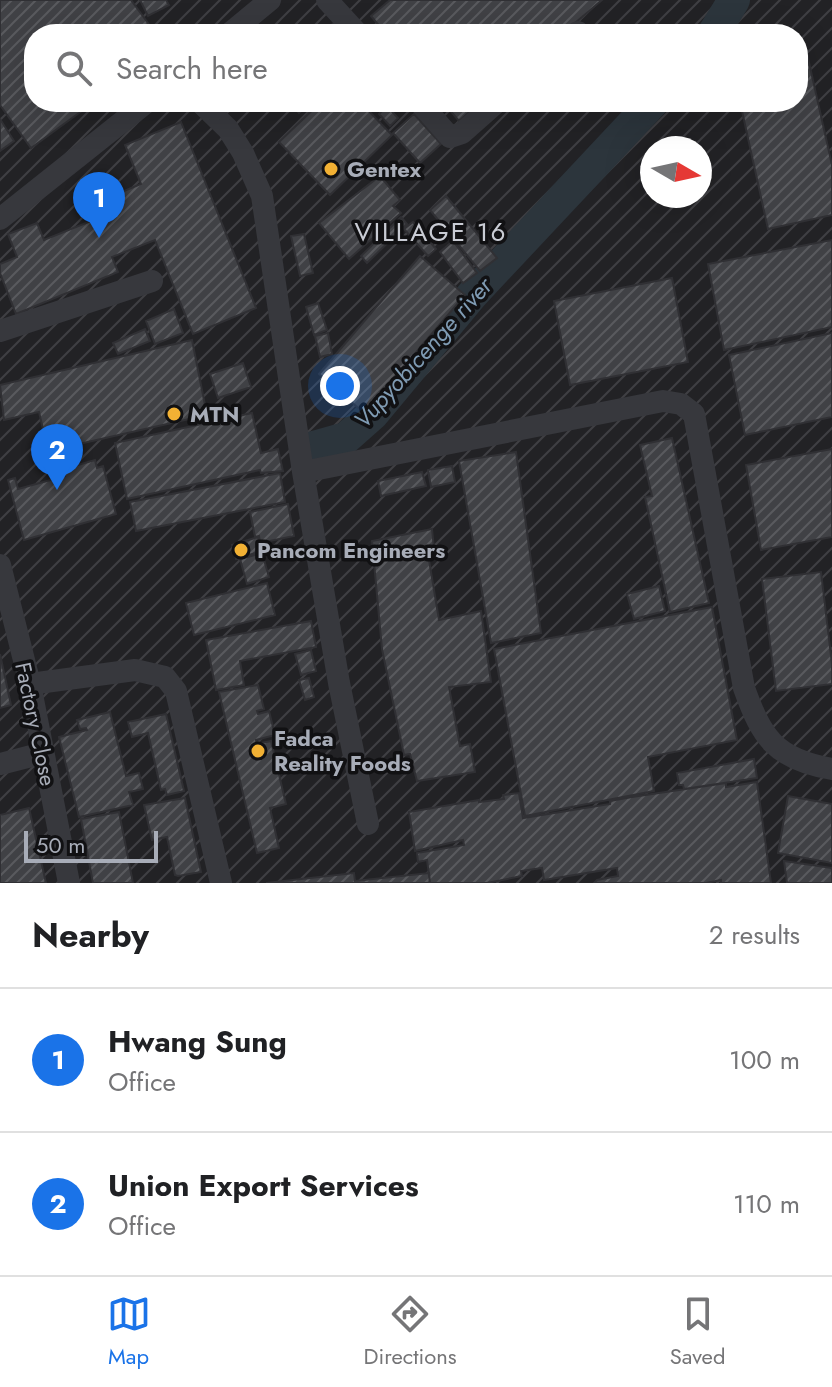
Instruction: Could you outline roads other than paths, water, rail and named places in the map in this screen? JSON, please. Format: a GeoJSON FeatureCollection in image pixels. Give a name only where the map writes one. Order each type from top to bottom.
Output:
{"type":"FeatureCollection","features":[{"type":"Feature","properties":{"kind":"lane"},"geometry":{"type":"LineString","coordinates":[[241,24],[270,0]]}},
{"type":"Feature","properties":{"kind":"lane"},"geometry":{"type":"LineString","coordinates":[[327,0],[349,24]]}},
{"type":"Feature","properties":{"kind":"lane"},"geometry":{"type":"LineString","coordinates":[[0,219],[134,112]]}},
{"type":"Feature","properties":{"kind":"lane"},"geometry":{"type":"LineString","coordinates":[[210,112],[228,129],[243,153],[262,196],[303,472],[339,683],[368,824]]}},
{"type":"Feature","properties":{"kind":"lane"},"geometry":{"type":"LineString","coordinates":[[428,112],[450,137],[462,133],[486,112]]}},
{"type":"Feature","properties":{"kind":"lane"},"geometry":{"type":"LineString","coordinates":[[0,331],[152,281]]}},
{"type":"Feature","properties":{"kind":"lane"},"geometry":{"type":"LineString","coordinates":[[303,472],[663,401],[681,404],[694,414],[744,688],[757,723],[775,747],[816,766],[832,769]]}},
{"type":"Feature","properties":{"kind":"lane","name":"Factory Close"},"geometry":{"type":"LineString","coordinates":[[1,574],[30,684],[69,883]]}},
{"type":"Feature","properties":{"kind":"lane"},"geometry":{"type":"LineString","coordinates":[[30,684],[135,670],[165,677],[176,691],[221,883]]}},
{"type":"Feature","properties":{"kind":"lane"},"geometry":{"type":"LineString","coordinates":[[0,764],[43,753]]}},
{"type":"Feature","properties":{"kind":"waterway","name":"Vupyobicenge river"},"geometry":{"type":"LineString","coordinates":[[719,24],[734,0]]}},
{"type":"Feature","properties":{"kind":"waterway","name":"Vupyobicenge river"},"geometry":{"type":"LineString","coordinates":[[314,447],[346,438],[373,414],[472,295],[644,112]]}},
{"type":"Feature","properties":{"kind":"place","name":"Gentex"},"geometry":{"type":"Point","coordinates":[331,169]}},
{"type":"Feature","properties":{"kind":"place","name":"Hwang Sung"},"geometry":{"type":"Point","coordinates":[99,238]}},
{"type":"Feature","properties":{"kind":"place","name":"MTN"},"geometry":{"type":"Point","coordinates":[174,414]}},
{"type":"Feature","properties":{"kind":"place","name":"Union Export Services"},"geometry":{"type":"Point","coordinates":[57,490]}},
{"type":"Feature","properties":{"kind":"place","name":"Pancom Engineers"},"geometry":{"type":"Point","coordinates":[241,550]}},
{"type":"Feature","properties":{"kind":"place","name":"Fadca Reality Foods"},"geometry":{"type":"Point","coordinates":[258,751]}},
{"type":"Feature","properties":{"kind":"district","name":"VILLAGE 16"},"geometry":{"type":"Point","coordinates":[431,232]}}]}
